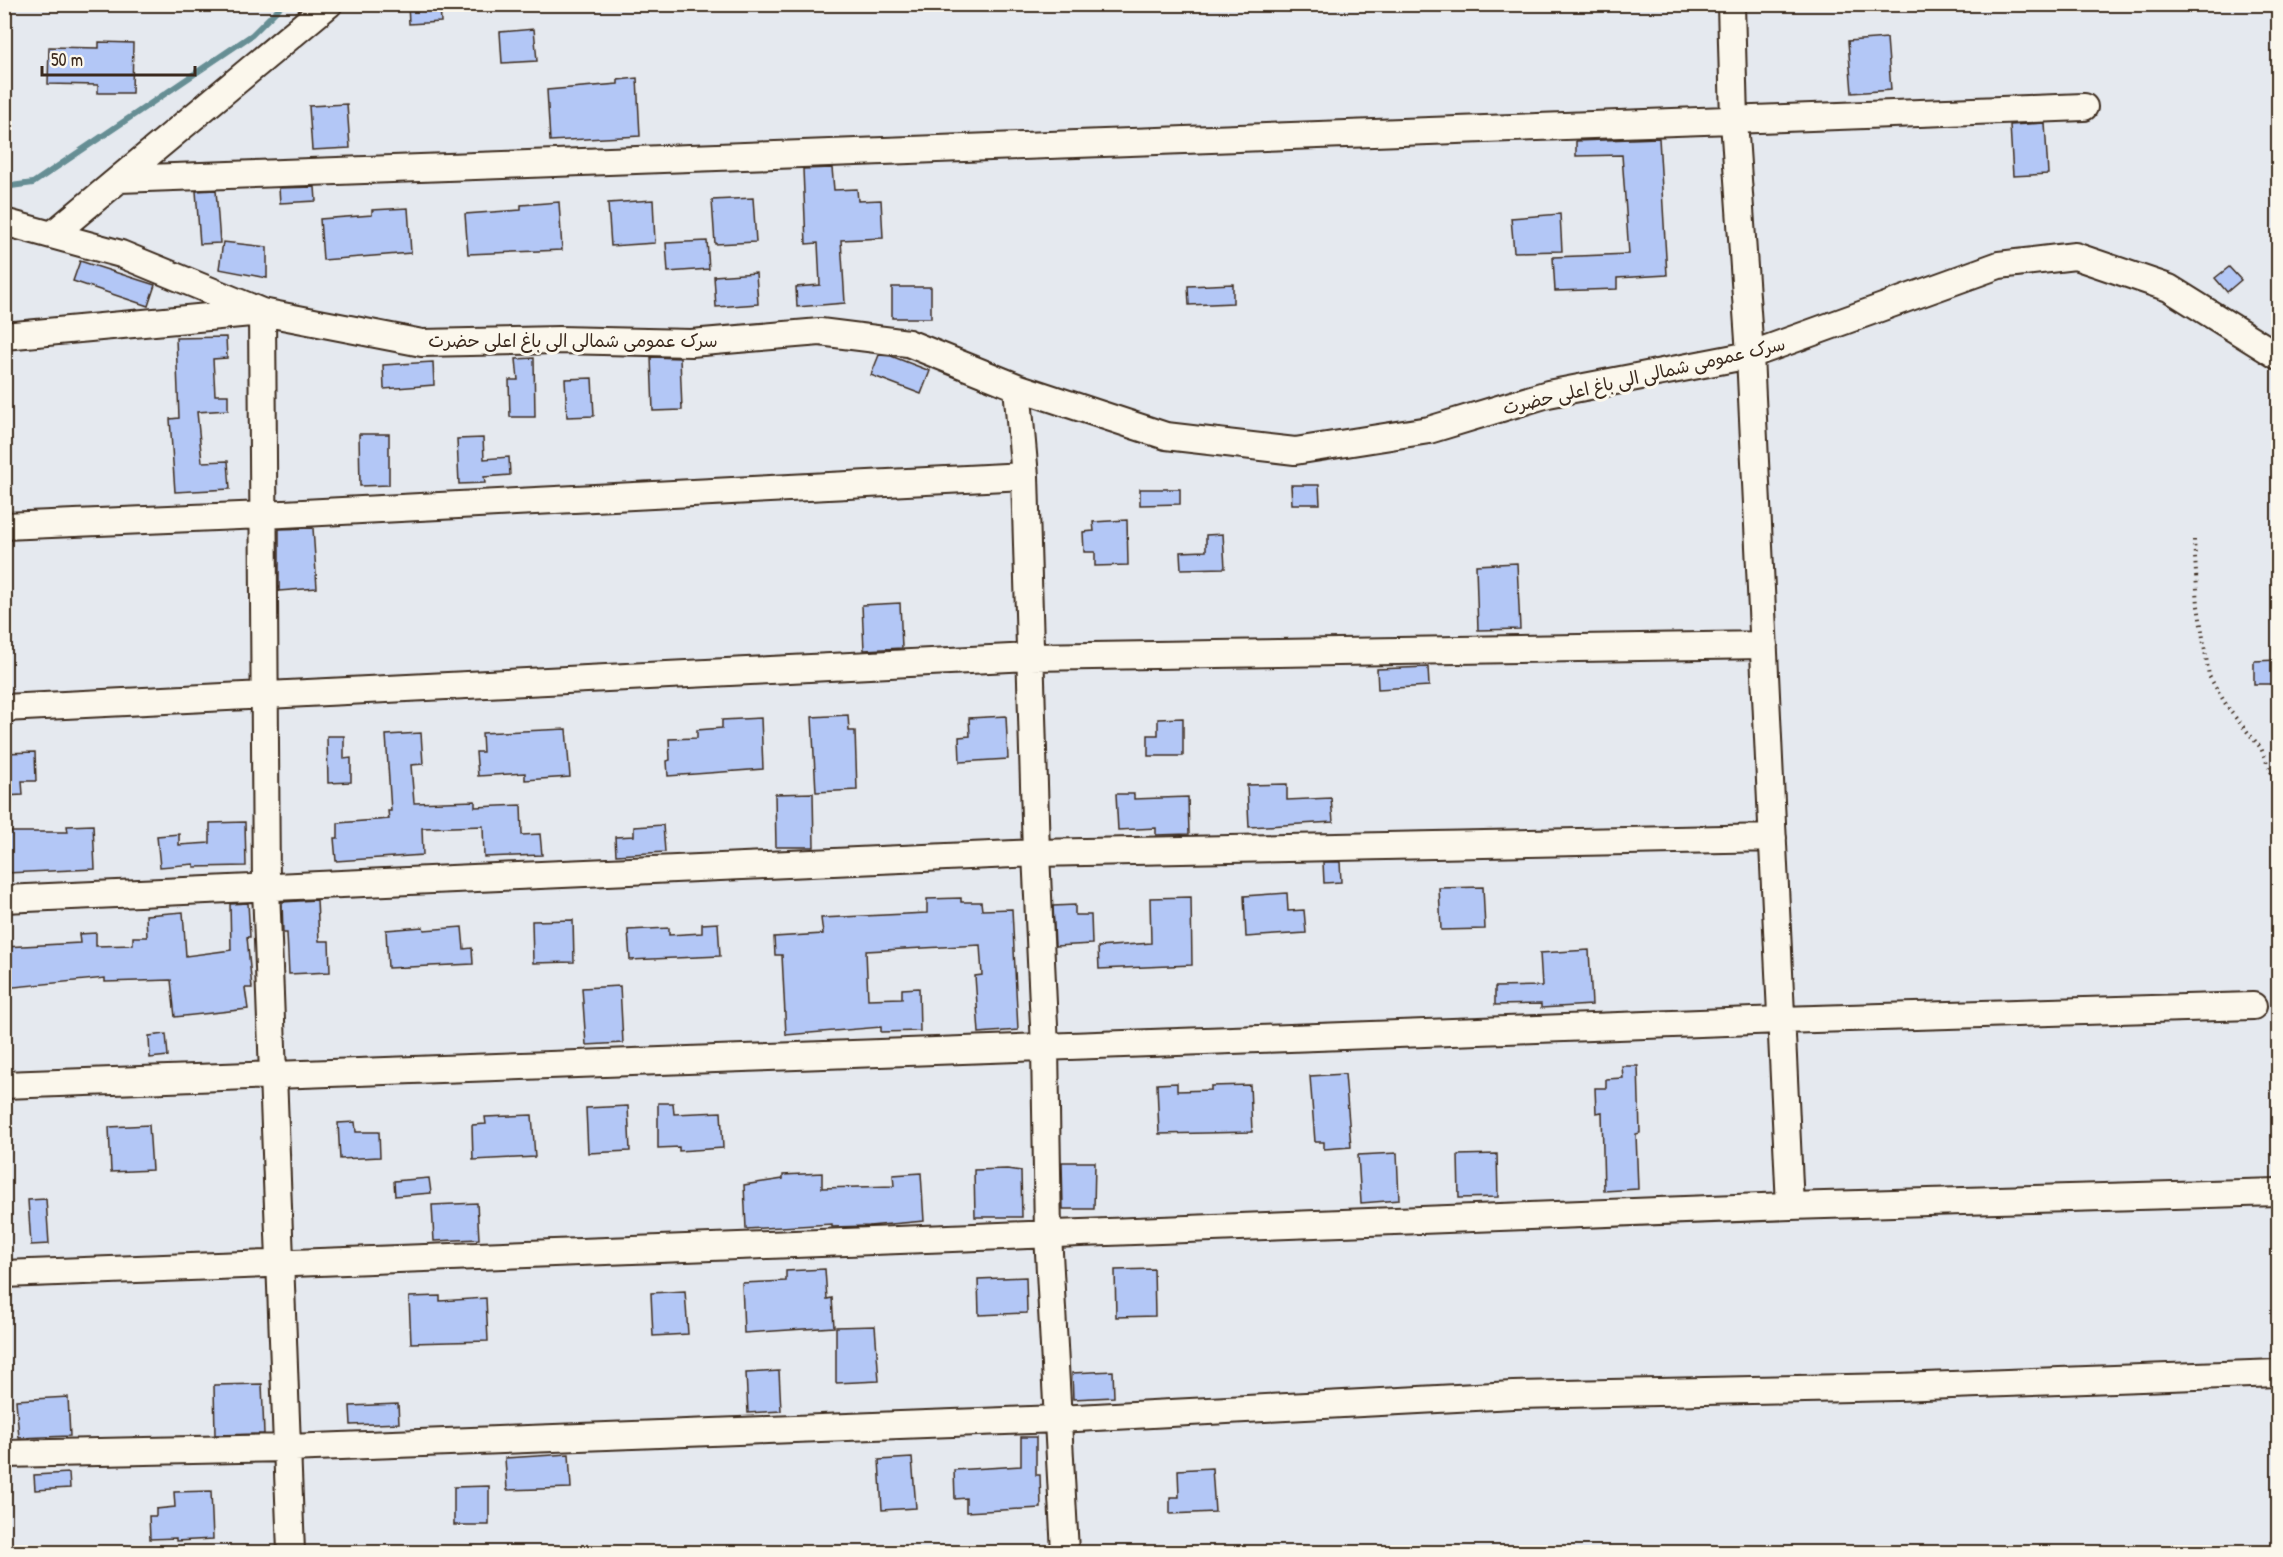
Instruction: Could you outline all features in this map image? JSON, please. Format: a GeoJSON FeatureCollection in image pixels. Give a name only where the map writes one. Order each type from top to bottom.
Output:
{"type":"FeatureCollection","features":[{"type":"Feature","properties":{"kind":"street"},"geometry":{"type":"LineString","coordinates":[[52,235],[329,4]]}},
{"type":"Feature","properties":{"kind":"street"},"geometry":{"type":"LineString","coordinates":[[1731,4],[1734,121],[1750,355],[1790,1206]]}},
{"type":"Feature","properties":{"kind":"street"},"geometry":{"type":"LineString","coordinates":[[119,179],[2084,107]]}},
{"type":"Feature","properties":{"kind":"street","name":"سرک عمومی شمالی الی باغ اعلی حضرت"},"geometry":{"type":"LineString","coordinates":[[4,222],[121,254],[262,312],[422,343],[558,340],[691,343],[820,332],[908,343],[1017,387],[1166,436],[1295,451],[1429,430],[1548,394],[1750,355],[1999,265],[2075,256],[2169,288],[2278,356]]}},
{"type":"Feature","properties":{"kind":"street"},"geometry":{"type":"LineString","coordinates":[[4,336],[262,312],[266,888],[275,1075],[279,1263],[291,1552]]}},
{"type":"Feature","properties":{"kind":"street"},"geometry":{"type":"LineString","coordinates":[[1017,387],[1025,476],[1036,854],[1046,1047],[1048,1234],[1065,1552]]}},
{"type":"Feature","properties":{"kind":"street"},"geometry":{"type":"LineString","coordinates":[[4,526],[1025,476]]}},
{"type":"Feature","properties":{"kind":"street"},"geometry":{"type":"LineString","coordinates":[[4,708],[1030,657],[1764,645]]}},
{"type":"Feature","properties":{"kind":"street"},"geometry":{"type":"LineString","coordinates":[[4,899],[1036,854],[1773,838]]}},
{"type":"Feature","properties":{"kind":"street"},"geometry":{"type":"LineString","coordinates":[[4,1085],[1781,1020],[2253,1006]]}},
{"type":"Feature","properties":{"kind":"street"},"geometry":{"type":"LineString","coordinates":[[4,1274],[1790,1206],[2278,1192]]}},
{"type":"Feature","properties":{"kind":"street"},"geometry":{"type":"LineString","coordinates":[[4,1454],[288,1448],[1058,1419],[1513,1395],[1897,1387],[2278,1374]]}},
{"type":"Feature","properties":{"kind":"path"},"geometry":{"type":"LineString","coordinates":[[2194,540],[2198,606],[2209,676],[2229,711],[2261,748],[2278,790]]}},
{"type":"Feature","properties":{"kind":"building"},"geometry":{"type":"Polygon","coordinates":[[[408,4],[440,4],[441,22],[409,24],[408,4]]]}},
{"type":"Feature","properties":{"kind":"building"},"geometry":{"type":"Polygon","coordinates":[[[534,29],[537,61],[502,63],[500,32],[534,29]]]}},
{"type":"Feature","properties":{"kind":"building"},"geometry":{"type":"Polygon","coordinates":[[[1887,38],[1891,90],[1852,93],[1848,41],[1887,38]]]}},
{"type":"Feature","properties":{"kind":"building"},"geometry":{"type":"Polygon","coordinates":[[[99,42],[133,43],[132,93],[98,93],[98,85],[48,84],[49,47],[99,48],[99,42]]]}},
{"type":"Feature","properties":{"kind":"building"},"geometry":{"type":"Polygon","coordinates":[[[637,78],[640,136],[550,141],[547,90],[618,84],[618,80],[637,78]]]}},
{"type":"Feature","properties":{"kind":"building"},"geometry":{"type":"Polygon","coordinates":[[[347,104],[350,148],[312,150],[309,106],[347,104]]]}},
{"type":"Feature","properties":{"kind":"building"},"geometry":{"type":"Polygon","coordinates":[[[2045,123],[2048,174],[2013,176],[2010,125],[2045,123]]]}},
{"type":"Feature","properties":{"kind":"building"},"geometry":{"type":"Polygon","coordinates":[[[1659,138],[1667,275],[1617,278],[1617,289],[1555,291],[1553,257],[1629,254],[1622,155],[1576,156],[1576,141],[1659,138]]]}},
{"type":"Feature","properties":{"kind":"building"},"geometry":{"type":"Polygon","coordinates":[[[832,168],[834,190],[857,189],[858,201],[881,200],[883,238],[841,240],[845,303],[797,307],[796,287],[820,285],[818,243],[806,244],[803,169],[832,168]]]}},
{"type":"Feature","properties":{"kind":"building"},"geometry":{"type":"Polygon","coordinates":[[[315,187],[316,201],[280,203],[279,188],[315,187]]]}},
{"type":"Feature","properties":{"kind":"building"},"geometry":{"type":"Polygon","coordinates":[[[216,190],[220,243],[200,244],[196,191],[216,190]]]}},
{"type":"Feature","properties":{"kind":"building"},"geometry":{"type":"Polygon","coordinates":[[[753,198],[756,242],[715,244],[712,200],[753,198]]]}},
{"type":"Feature","properties":{"kind":"building"},"geometry":{"type":"Polygon","coordinates":[[[653,200],[655,243],[611,246],[608,203],[653,200]]]}},
{"type":"Feature","properties":{"kind":"building"},"geometry":{"type":"Polygon","coordinates":[[[559,202],[562,250],[468,254],[465,214],[521,210],[521,205],[559,202]]]}},
{"type":"Feature","properties":{"kind":"building"},"geometry":{"type":"Polygon","coordinates":[[[408,208],[411,253],[323,260],[320,219],[372,215],[372,210],[408,208]]]}},
{"type":"Feature","properties":{"kind":"building"},"geometry":{"type":"Polygon","coordinates":[[[1560,214],[1562,251],[1514,252],[1511,218],[1560,214]]]}},
{"type":"Feature","properties":{"kind":"building"},"geometry":{"type":"Polygon","coordinates":[[[707,241],[709,269],[668,272],[666,243],[707,241]]]}},
{"type":"Feature","properties":{"kind":"building"},"geometry":{"type":"Polygon","coordinates":[[[223,242],[267,247],[267,278],[219,269],[223,242]]]}},
{"type":"Feature","properties":{"kind":"building"},"geometry":{"type":"Polygon","coordinates":[[[80,261],[155,285],[148,306],[73,281],[80,261]]]}},
{"type":"Feature","properties":{"kind":"building"},"geometry":{"type":"Polygon","coordinates":[[[2229,267],[2241,280],[2227,292],[2215,278],[2229,267]]]}},
{"type":"Feature","properties":{"kind":"building"},"geometry":{"type":"Polygon","coordinates":[[[756,273],[758,304],[716,307],[714,276],[756,273]]]}},
{"type":"Feature","properties":{"kind":"building"},"geometry":{"type":"Polygon","coordinates":[[[1233,284],[1233,303],[1189,305],[1188,286],[1233,284]]]}},
{"type":"Feature","properties":{"kind":"building"},"geometry":{"type":"Polygon","coordinates":[[[892,287],[931,287],[931,318],[892,318],[892,287]]]}},
{"type":"Feature","properties":{"kind":"building"},"geometry":{"type":"Polygon","coordinates":[[[226,337],[227,358],[213,359],[215,395],[228,395],[228,410],[197,412],[202,462],[228,461],[230,489],[175,492],[170,419],[179,418],[176,338],[226,337]]]}},
{"type":"Feature","properties":{"kind":"building"},"geometry":{"type":"Polygon","coordinates":[[[879,355],[891,356],[930,371],[921,394],[871,375],[879,355]]]}},
{"type":"Feature","properties":{"kind":"building"},"geometry":{"type":"Polygon","coordinates":[[[651,357],[680,358],[682,410],[653,411],[651,357]]]}},
{"type":"Feature","properties":{"kind":"building"},"geometry":{"type":"Polygon","coordinates":[[[534,358],[535,417],[510,417],[509,380],[518,380],[516,359],[534,358]]]}},
{"type":"Feature","properties":{"kind":"building"},"geometry":{"type":"Polygon","coordinates":[[[433,362],[434,385],[384,389],[383,365],[433,362]]]}},
{"type":"Feature","properties":{"kind":"building"},"geometry":{"type":"Polygon","coordinates":[[[592,378],[594,416],[567,417],[565,379],[592,378]]]}},
{"type":"Feature","properties":{"kind":"building"},"geometry":{"type":"Polygon","coordinates":[[[359,434],[389,434],[389,485],[360,486],[359,434]]]}},
{"type":"Feature","properties":{"kind":"building"},"geometry":{"type":"Polygon","coordinates":[[[483,438],[484,459],[509,457],[510,475],[484,477],[485,483],[459,484],[457,439],[483,438]]]}},
{"type":"Feature","properties":{"kind":"building"},"geometry":{"type":"Polygon","coordinates":[[[1291,485],[1319,485],[1320,504],[1292,504],[1291,485]]]}},
{"type":"Feature","properties":{"kind":"building"},"geometry":{"type":"Polygon","coordinates":[[[1140,489],[1180,489],[1180,504],[1140,505],[1140,489]]]}},
{"type":"Feature","properties":{"kind":"building"},"geometry":{"type":"Polygon","coordinates":[[[1127,520],[1128,565],[1095,566],[1095,552],[1084,552],[1083,532],[1094,531],[1093,522],[1127,520]]]}},
{"type":"Feature","properties":{"kind":"building"},"geometry":{"type":"Polygon","coordinates":[[[313,528],[317,588],[279,591],[279,529],[313,528]]]}},
{"type":"Feature","properties":{"kind":"building"},"geometry":{"type":"Polygon","coordinates":[[[1223,534],[1225,568],[1181,569],[1180,552],[1206,551],[1206,535],[1223,534]]]}},
{"type":"Feature","properties":{"kind":"building"},"geometry":{"type":"Polygon","coordinates":[[[1517,563],[1520,629],[1478,630],[1476,565],[1517,563]]]}},
{"type":"Feature","properties":{"kind":"building"},"geometry":{"type":"Polygon","coordinates":[[[900,603],[902,648],[864,650],[862,605],[900,603]]]}},
{"type":"Feature","properties":{"kind":"building"},"geometry":{"type":"Polygon","coordinates":[[[2278,660],[2278,684],[2254,684],[2254,661],[2278,660]]]}},
{"type":"Feature","properties":{"kind":"building"},"geometry":{"type":"Polygon","coordinates":[[[1428,667],[1429,686],[1378,689],[1377,669],[1428,667]]]}},
{"type":"Feature","properties":{"kind":"building"},"geometry":{"type":"Polygon","coordinates":[[[848,715],[849,731],[855,731],[857,790],[816,792],[812,717],[848,715]]]}},
{"type":"Feature","properties":{"kind":"building"},"geometry":{"type":"Polygon","coordinates":[[[1006,716],[1008,759],[960,762],[959,737],[970,736],[969,718],[1006,716]]]}},
{"type":"Feature","properties":{"kind":"building"},"geometry":{"type":"Polygon","coordinates":[[[761,718],[763,769],[668,776],[669,739],[697,738],[697,730],[722,728],[722,720],[761,718]]]}},
{"type":"Feature","properties":{"kind":"building"},"geometry":{"type":"Polygon","coordinates":[[[1183,718],[1183,756],[1148,756],[1148,735],[1158,735],[1158,719],[1183,718]]]}},
{"type":"Feature","properties":{"kind":"building"},"geometry":{"type":"Polygon","coordinates":[[[566,729],[570,777],[525,780],[525,773],[478,776],[476,752],[483,752],[482,733],[566,729]]]}},
{"type":"Feature","properties":{"kind":"building"},"geometry":{"type":"Polygon","coordinates":[[[421,733],[423,764],[411,765],[414,803],[475,801],[475,807],[521,805],[522,835],[540,834],[542,855],[484,857],[483,826],[422,828],[423,855],[336,861],[334,838],[338,838],[338,823],[389,819],[388,811],[391,811],[386,735],[421,733]]]}},
{"type":"Feature","properties":{"kind":"building"},"geometry":{"type":"Polygon","coordinates":[[[327,736],[344,736],[344,759],[351,758],[351,782],[328,783],[327,736]]]}},
{"type":"Feature","properties":{"kind":"building"},"geometry":{"type":"Polygon","coordinates":[[[35,752],[36,781],[22,781],[23,795],[4,796],[4,753],[35,752]]]}},
{"type":"Feature","properties":{"kind":"building"},"geometry":{"type":"Polygon","coordinates":[[[1287,784],[1287,800],[1331,798],[1333,822],[1249,827],[1247,785],[1287,784]]]}},
{"type":"Feature","properties":{"kind":"building"},"geometry":{"type":"Polygon","coordinates":[[[813,793],[814,847],[776,847],[775,794],[813,793]]]}},
{"type":"Feature","properties":{"kind":"building"},"geometry":{"type":"Polygon","coordinates":[[[1116,794],[1134,794],[1134,799],[1188,797],[1189,834],[1156,835],[1156,828],[1118,830],[1116,794]]]}},
{"type":"Feature","properties":{"kind":"building"},"geometry":{"type":"Polygon","coordinates":[[[245,822],[246,866],[194,867],[194,864],[160,867],[157,836],[179,834],[179,845],[210,843],[210,823],[245,822]]]}},
{"type":"Feature","properties":{"kind":"building"},"geometry":{"type":"Polygon","coordinates":[[[93,825],[95,869],[6,873],[5,832],[68,832],[67,826],[93,825]]]}},
{"type":"Feature","properties":{"kind":"building"},"geometry":{"type":"Polygon","coordinates":[[[663,825],[665,852],[616,855],[615,837],[634,836],[634,827],[663,825]]]}},
{"type":"Feature","properties":{"kind":"building"},"geometry":{"type":"Polygon","coordinates":[[[1323,862],[1340,862],[1341,882],[1324,883],[1323,862]]]}},
{"type":"Feature","properties":{"kind":"building"},"geometry":{"type":"Polygon","coordinates":[[[1483,887],[1485,929],[1441,930],[1439,888],[1483,887]]]}},
{"type":"Feature","properties":{"kind":"building"},"geometry":{"type":"Polygon","coordinates":[[[1287,893],[1288,911],[1304,910],[1306,933],[1246,937],[1244,896],[1287,893]]]}},
{"type":"Feature","properties":{"kind":"building"},"geometry":{"type":"Polygon","coordinates":[[[1191,897],[1192,965],[1099,969],[1098,947],[1151,943],[1150,898],[1191,897]]]}},
{"type":"Feature","properties":{"kind":"building"},"geometry":{"type":"Polygon","coordinates":[[[961,898],[961,902],[981,902],[982,910],[1012,909],[1018,1030],[979,1033],[975,976],[982,975],[980,945],[866,951],[868,999],[902,998],[902,989],[919,988],[920,1031],[881,1032],[881,1027],[786,1035],[782,955],[775,955],[774,937],[823,934],[821,918],[927,913],[927,899],[961,898]]]}},
{"type":"Feature","properties":{"kind":"building"},"geometry":{"type":"Polygon","coordinates":[[[317,900],[319,941],[329,941],[330,972],[289,974],[287,933],[283,933],[282,902],[317,900]]]}},
{"type":"Feature","properties":{"kind":"building"},"geometry":{"type":"Polygon","coordinates":[[[248,903],[250,937],[247,937],[252,988],[245,988],[248,1009],[175,1017],[171,980],[105,982],[105,978],[4,988],[4,947],[80,943],[79,934],[96,933],[96,946],[133,945],[133,937],[147,937],[146,915],[183,912],[186,956],[231,950],[230,904],[248,903]]]}},
{"type":"Feature","properties":{"kind":"building"},"geometry":{"type":"Polygon","coordinates":[[[1075,905],[1075,915],[1091,915],[1092,944],[1055,946],[1053,906],[1075,905]]]}},
{"type":"Feature","properties":{"kind":"building"},"geometry":{"type":"Polygon","coordinates":[[[573,920],[574,962],[533,963],[532,921],[573,920]]]}},
{"type":"Feature","properties":{"kind":"building"},"geometry":{"type":"Polygon","coordinates":[[[718,923],[720,956],[630,960],[628,930],[669,928],[669,935],[702,933],[702,924],[718,923]]]}},
{"type":"Feature","properties":{"kind":"building"},"geometry":{"type":"Polygon","coordinates":[[[423,927],[424,930],[462,927],[464,949],[472,948],[473,964],[388,968],[386,930],[423,927]]]}},
{"type":"Feature","properties":{"kind":"building"},"geometry":{"type":"Polygon","coordinates":[[[1589,950],[1592,1005],[1541,1008],[1541,1004],[1495,1005],[1495,987],[1542,986],[1540,953],[1589,950]]]}},
{"type":"Feature","properties":{"kind":"building"},"geometry":{"type":"Polygon","coordinates":[[[620,986],[623,1043],[586,1045],[582,988],[620,986]]]}},
{"type":"Feature","properties":{"kind":"building"},"geometry":{"type":"Polygon","coordinates":[[[166,1034],[168,1056],[150,1058],[149,1036],[166,1034]]]}},
{"type":"Feature","properties":{"kind":"building"},"geometry":{"type":"Polygon","coordinates":[[[1622,1066],[1638,1066],[1640,1133],[1636,1134],[1638,1189],[1604,1191],[1602,1112],[1596,1113],[1595,1088],[1606,1088],[1606,1079],[1623,1078],[1622,1066]]]}},
{"type":"Feature","properties":{"kind":"building"},"geometry":{"type":"Polygon","coordinates":[[[1345,1074],[1351,1147],[1324,1149],[1324,1142],[1315,1142],[1310,1076],[1345,1074]]]}},
{"type":"Feature","properties":{"kind":"building"},"geometry":{"type":"Polygon","coordinates":[[[1177,1083],[1177,1091],[1211,1090],[1211,1086],[1250,1085],[1252,1132],[1159,1134],[1157,1084],[1177,1083]]]}},
{"type":"Feature","properties":{"kind":"building"},"geometry":{"type":"Polygon","coordinates":[[[658,1103],[673,1103],[674,1114],[721,1112],[723,1148],[679,1151],[679,1147],[658,1148],[658,1103]]]}},
{"type":"Feature","properties":{"kind":"building"},"geometry":{"type":"Polygon","coordinates":[[[628,1106],[630,1151],[588,1153],[586,1108],[628,1106]]]}},
{"type":"Feature","properties":{"kind":"building"},"geometry":{"type":"Polygon","coordinates":[[[532,1115],[535,1157],[473,1160],[472,1125],[486,1124],[485,1117],[532,1115]]]}},
{"type":"Feature","properties":{"kind":"building"},"geometry":{"type":"Polygon","coordinates":[[[355,1122],[356,1132],[379,1132],[380,1157],[340,1159],[338,1123],[355,1122]]]}},
{"type":"Feature","properties":{"kind":"building"},"geometry":{"type":"Polygon","coordinates":[[[149,1125],[152,1170],[111,1172],[109,1127],[149,1125]]]}},
{"type":"Feature","properties":{"kind":"building"},"geometry":{"type":"Polygon","coordinates":[[[1397,1153],[1399,1200],[1361,1203],[1358,1155],[1397,1153]]]}},
{"type":"Feature","properties":{"kind":"building"},"geometry":{"type":"Polygon","coordinates":[[[1497,1154],[1498,1197],[1459,1198],[1458,1155],[1497,1154]]]}},
{"type":"Feature","properties":{"kind":"building"},"geometry":{"type":"Polygon","coordinates":[[[1062,1162],[1095,1162],[1094,1209],[1063,1209],[1062,1162]]]}},
{"type":"Feature","properties":{"kind":"building"},"geometry":{"type":"Polygon","coordinates":[[[974,1170],[1021,1171],[1022,1217],[975,1217],[974,1170]]]}},
{"type":"Feature","properties":{"kind":"building"},"geometry":{"type":"Polygon","coordinates":[[[822,1173],[822,1188],[894,1186],[893,1175],[921,1173],[924,1221],[869,1226],[832,1227],[832,1224],[746,1229],[744,1185],[783,1179],[783,1175],[822,1173]]]}},
{"type":"Feature","properties":{"kind":"building"},"geometry":{"type":"Polygon","coordinates":[[[429,1178],[431,1193],[395,1196],[394,1181],[429,1178]]]}},
{"type":"Feature","properties":{"kind":"building"},"geometry":{"type":"Polygon","coordinates":[[[46,1199],[49,1244],[31,1245],[28,1200],[46,1199]]]}},
{"type":"Feature","properties":{"kind":"building"},"geometry":{"type":"Polygon","coordinates":[[[477,1203],[479,1239],[434,1241],[432,1205],[477,1203]]]}},
{"type":"Feature","properties":{"kind":"building"},"geometry":{"type":"Polygon","coordinates":[[[825,1269],[827,1299],[832,1298],[834,1327],[744,1333],[742,1283],[786,1281],[786,1271],[825,1269]]]}},
{"type":"Feature","properties":{"kind":"building"},"geometry":{"type":"Polygon","coordinates":[[[1154,1269],[1155,1316],[1116,1317],[1115,1270],[1154,1269]]]}},
{"type":"Feature","properties":{"kind":"building"},"geometry":{"type":"Polygon","coordinates":[[[1026,1277],[1027,1313],[979,1315],[978,1279],[1026,1277]]]}},
{"type":"Feature","properties":{"kind":"building"},"geometry":{"type":"Polygon","coordinates":[[[685,1291],[688,1334],[653,1336],[651,1293],[685,1291]]]}},
{"type":"Feature","properties":{"kind":"building"},"geometry":{"type":"Polygon","coordinates":[[[440,1296],[440,1301],[486,1298],[488,1341],[411,1343],[409,1297],[440,1296]]]}},
{"type":"Feature","properties":{"kind":"building"},"geometry":{"type":"Polygon","coordinates":[[[875,1326],[879,1381],[836,1383],[836,1327],[875,1326]]]}},
{"type":"Feature","properties":{"kind":"building"},"geometry":{"type":"Polygon","coordinates":[[[779,1371],[781,1411],[748,1413],[746,1373],[779,1371]]]}},
{"type":"Feature","properties":{"kind":"building"},"geometry":{"type":"Polygon","coordinates":[[[1113,1371],[1114,1397],[1073,1399],[1072,1373],[1113,1371]]]}},
{"type":"Feature","properties":{"kind":"building"},"geometry":{"type":"Polygon","coordinates":[[[262,1384],[264,1434],[215,1435],[214,1385],[262,1384]]]}},
{"type":"Feature","properties":{"kind":"building"},"geometry":{"type":"Polygon","coordinates":[[[68,1397],[70,1436],[19,1438],[16,1400],[68,1397]]]}},
{"type":"Feature","properties":{"kind":"building"},"geometry":{"type":"Polygon","coordinates":[[[398,1404],[399,1423],[351,1425],[350,1406],[398,1404]]]}},
{"type":"Feature","properties":{"kind":"building"},"geometry":{"type":"Polygon","coordinates":[[[1021,1437],[1036,1437],[1036,1475],[1040,1475],[1041,1508],[966,1512],[966,1498],[955,1499],[954,1470],[1021,1466],[1021,1437]]]}},
{"type":"Feature","properties":{"kind":"building"},"geometry":{"type":"Polygon","coordinates":[[[569,1454],[571,1488],[507,1490],[505,1458],[569,1454]]]}},
{"type":"Feature","properties":{"kind":"building"},"geometry":{"type":"Polygon","coordinates":[[[912,1458],[916,1508],[882,1510],[879,1460],[912,1458]]]}},
{"type":"Feature","properties":{"kind":"building"},"geometry":{"type":"Polygon","coordinates":[[[1212,1468],[1215,1512],[1170,1514],[1170,1497],[1179,1497],[1178,1470],[1212,1468]]]}},
{"type":"Feature","properties":{"kind":"building"},"geometry":{"type":"Polygon","coordinates":[[[69,1473],[70,1488],[35,1490],[34,1475],[69,1473]]]}},
{"type":"Feature","properties":{"kind":"building"},"geometry":{"type":"Polygon","coordinates":[[[489,1486],[489,1525],[454,1525],[454,1487],[489,1486]]]}},
{"type":"Feature","properties":{"kind":"building"},"geometry":{"type":"Polygon","coordinates":[[[211,1491],[213,1539],[176,1541],[176,1538],[150,1539],[149,1516],[156,1516],[156,1509],[175,1507],[174,1492],[211,1491]]]}},
{"type":"Feature","properties":{"kind":"waterway"},"geometry":{"type":"LineString","coordinates":[[4,187],[33,183],[252,35],[283,4]]}}]}
